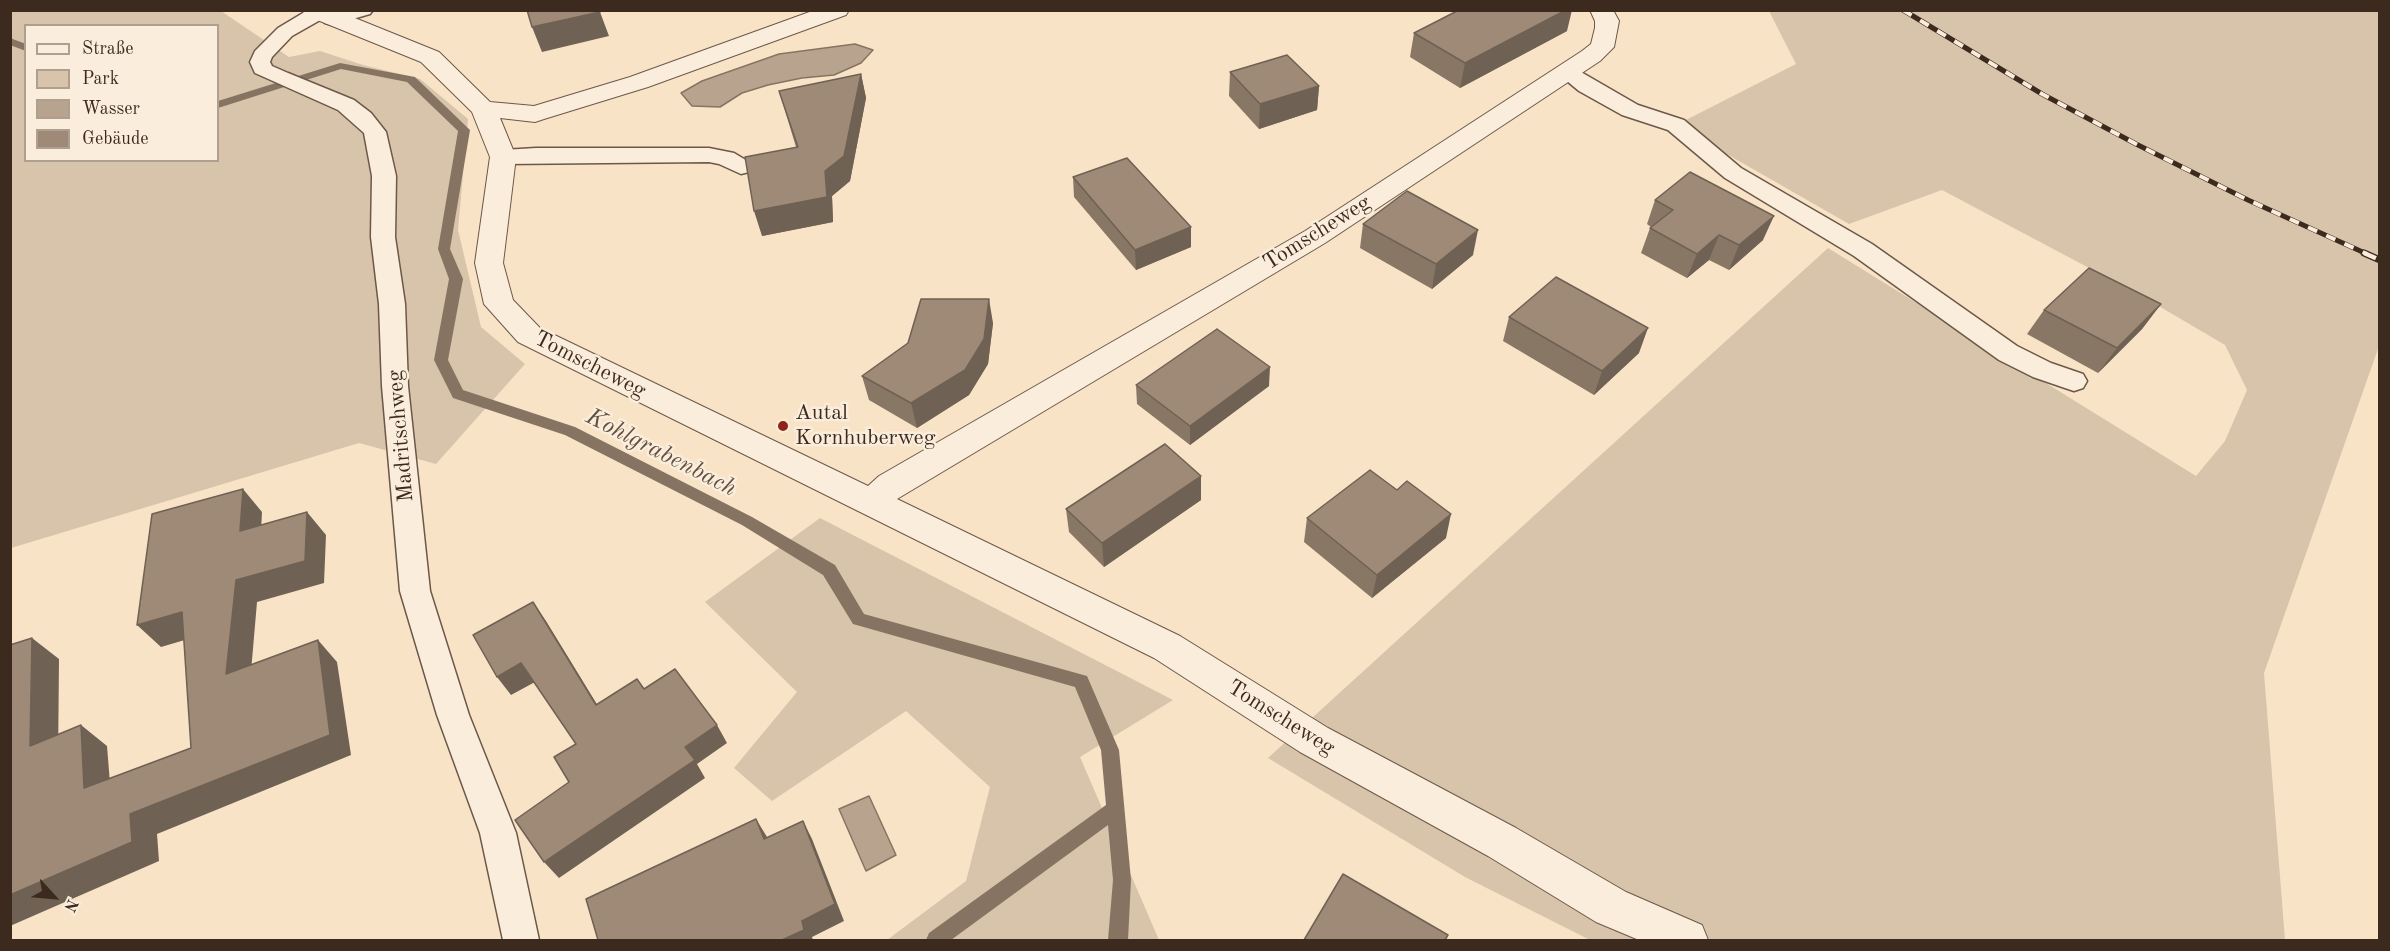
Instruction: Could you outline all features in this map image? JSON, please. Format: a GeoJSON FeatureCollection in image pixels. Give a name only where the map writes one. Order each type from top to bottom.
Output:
{"type":"FeatureCollection","features":[{"type":"Feature","properties":{"kind":"street"},"geometry":{"type":"LineString","coordinates":[[483,109],[535,114],[639,82],[838,10]]}},
{"type":"Feature","properties":{"kind":"street","name":"Tomscheweg"},"geometry":{"type":"LineString","coordinates":[[870,503],[891,485],[1315,237],[1567,72],[1602,47],[1607,21],[1601,10]]}},
{"type":"Feature","properties":{"kind":"street"},"geometry":{"type":"LineString","coordinates":[[332,13],[430,57],[483,109],[503,157]]}},
{"type":"Feature","properties":{"kind":"street","name":"Tomscheweg"},"geometry":{"type":"LineString","coordinates":[[503,157],[489,263],[499,304],[529,336],[1167,647],[1314,740],[1502,842],[1611,906],[1687,940]]}},
{"type":"Feature","properties":{"kind":"lane","name":"Madritschweg"},"geometry":{"type":"LineString","coordinates":[[332,13],[285,32],[262,55],[260,62],[262,69],[346,105],[363,118],[375,132],[384,176],[383,237],[392,304],[395,386],[416,591],[453,715],[498,833],[521,940]]}},
{"type":"Feature","properties":{"kind":"lane"},"geometry":{"type":"LineString","coordinates":[[1567,72],[1630,110],[1676,125],[1733,173],[1863,250],[2008,353],[2042,370],[2074,381]]}},
{"type":"Feature","properties":{"kind":"lane"},"geometry":{"type":"LineString","coordinates":[[503,157],[536,154],[702,155],[726,158],[741,167]]}},
{"type":"Feature","properties":{"kind":"green space"},"geometry":{"type":"Polygon","coordinates":[[[11,11],[221,11],[289,57],[320,51],[363,65],[420,79],[468,119],[458,230],[481,327],[525,364],[436,464],[359,443],[11,548],[11,11]]]}},
{"type":"Feature","properties":{"kind":"green space"},"geometry":{"type":"Polygon","coordinates":[[[1769,11],[2379,11],[2379,346],[2264,673],[2285,940],[1590,940],[1465,877],[1268,758],[1828,248],[2196,476],[2225,441],[2247,390],[2225,345],[2140,295],[1942,190],[1849,224],[1676,125],[1796,64],[1769,11]]]}},
{"type":"Feature","properties":{"kind":"green space"},"geometry":{"type":"Polygon","coordinates":[[[820,518],[1173,700],[1080,757],[1159,940],[887,940],[966,881],[990,787],[906,711],[772,801],[734,768],[797,692],[705,602],[820,518]]]}},
{"type":"Feature","properties":{"kind":"water"},"geometry":{"type":"Polygon","coordinates":[[[855,44],[873,50],[861,63],[834,75],[802,78],[768,85],[742,93],[720,107],[692,106],[681,93],[702,81],[779,54],[855,44]]]}},
{"type":"Feature","properties":{"kind":"water"},"geometry":{"type":"Polygon","coordinates":[[[869,796],[896,855],[866,871],[839,809],[869,796]]]}},
{"type":"Feature","properties":{"kind":"building"},"geometry":{"type":"Polygon","coordinates":[[[527,10],[599,10],[600,12],[532,27],[527,10]]]}},
{"type":"Feature","properties":{"kind":"building"},"geometry":{"type":"Polygon","coordinates":[[[1459,10],[1566,10],[1465,63],[1414,33],[1459,10]]]}},
{"type":"Feature","properties":{"kind":"building"},"geometry":{"type":"Polygon","coordinates":[[[1287,55],[1319,86],[1260,104],[1230,72],[1287,55]]]}},
{"type":"Feature","properties":{"kind":"building"},"geometry":{"type":"Polygon","coordinates":[[[861,74],[844,156],[825,171],[827,197],[754,211],[745,157],[798,147],[779,91],[861,74]]]}},
{"type":"Feature","properties":{"kind":"building"},"geometry":{"type":"Polygon","coordinates":[[[1127,158],[1191,227],[1135,250],[1073,177],[1127,158]]]}},
{"type":"Feature","properties":{"kind":"building"},"geometry":{"type":"Polygon","coordinates":[[[1690,172],[1774,216],[1739,245],[1719,235],[1697,254],[1650,228],[1673,210],[1655,200],[1690,172]]]}},
{"type":"Feature","properties":{"kind":"building"},"geometry":{"type":"Polygon","coordinates":[[[1407,191],[1478,230],[1436,264],[1363,224],[1407,191]]]}},
{"type":"Feature","properties":{"kind":"building"},"geometry":{"type":"Polygon","coordinates":[[[2089,268],[2161,304],[2117,348],[2044,310],[2089,268]]]}},
{"type":"Feature","properties":{"kind":"building"},"geometry":{"type":"Polygon","coordinates":[[[1556,277],[1648,328],[1602,371],[1509,317],[1556,277]]]}},
{"type":"Feature","properties":{"kind":"building"},"geometry":{"type":"Polygon","coordinates":[[[921,299],[989,299],[984,339],[965,370],[911,403],[862,376],[908,343],[921,299]]]}},
{"type":"Feature","properties":{"kind":"building"},"geometry":{"type":"Polygon","coordinates":[[[1217,329],[1270,367],[1190,426],[1136,385],[1217,329]]]}},
{"type":"Feature","properties":{"kind":"building"},"geometry":{"type":"Polygon","coordinates":[[[1165,444],[1201,476],[1102,543],[1066,509],[1165,444]]]}},
{"type":"Feature","properties":{"kind":"building"},"geometry":{"type":"Polygon","coordinates":[[[1370,470],[1397,490],[1407,481],[1451,514],[1377,575],[1307,518],[1370,470]]]}},
{"type":"Feature","properties":{"kind":"building"},"geometry":{"type":"Polygon","coordinates":[[[243,489],[240,531],[307,512],[305,561],[236,580],[226,674],[318,640],[330,735],[130,814],[132,842],[10,895],[10,645],[32,638],[30,746],[81,725],[84,788],[191,748],[182,612],[137,625],[152,514],[243,489]]]}},
{"type":"Feature","properties":{"kind":"building"},"geometry":{"type":"Polygon","coordinates":[[[533,602],[596,705],[637,679],[644,689],[675,669],[717,725],[685,747],[695,760],[544,862],[515,820],[569,782],[554,757],[576,744],[521,663],[497,677],[473,635],[533,602]]]}},
{"type":"Feature","properties":{"kind":"building"},"geometry":{"type":"Polygon","coordinates":[[[756,819],[764,839],[803,821],[835,904],[802,921],[804,930],[782,940],[598,940],[586,899],[756,819]]]}},
{"type":"Feature","properties":{"kind":"building"},"geometry":{"type":"Polygon","coordinates":[[[1343,874],[1448,935],[1445,940],[1304,940],[1343,874]]]}},
{"type":"Feature","properties":{"kind":"waterway","name":"Kohlgrabenbach"},"geometry":{"type":"LineString","coordinates":[[10,41],[24,47]]}},
{"type":"Feature","properties":{"kind":"waterway","name":"Kohlgrabenbach"},"geometry":{"type":"LineString","coordinates":[[219,105],[340,66],[411,79],[464,130],[444,249],[456,279],[441,360],[458,394],[570,431],[747,521],[829,570],[859,619],[1081,681],[1110,750],[1115,808]]}},
{"type":"Feature","properties":{"kind":"waterway"},"geometry":{"type":"LineString","coordinates":[[936,940],[1115,808]]}},
{"type":"Feature","properties":{"kind":"waterway","name":"Kohlgrabenbach"},"geometry":{"type":"LineString","coordinates":[[1115,808],[1122,880],[1118,940]]}},
{"type":"Feature","properties":{"kind":"railway"},"geometry":{"type":"LineString","coordinates":[[1903,10],[2042,94],[2136,144],[2248,200],[2367,254]]}},
{"type":"Feature","properties":{"kind":"railway"},"geometry":{"type":"LineString","coordinates":[[2364,253],[2380,260]]}},
{"type":"Feature","properties":{"kind":"place","name":"Autal Kornhuberweg"},"geometry":{"type":"Point","coordinates":[783,426]}}]}
